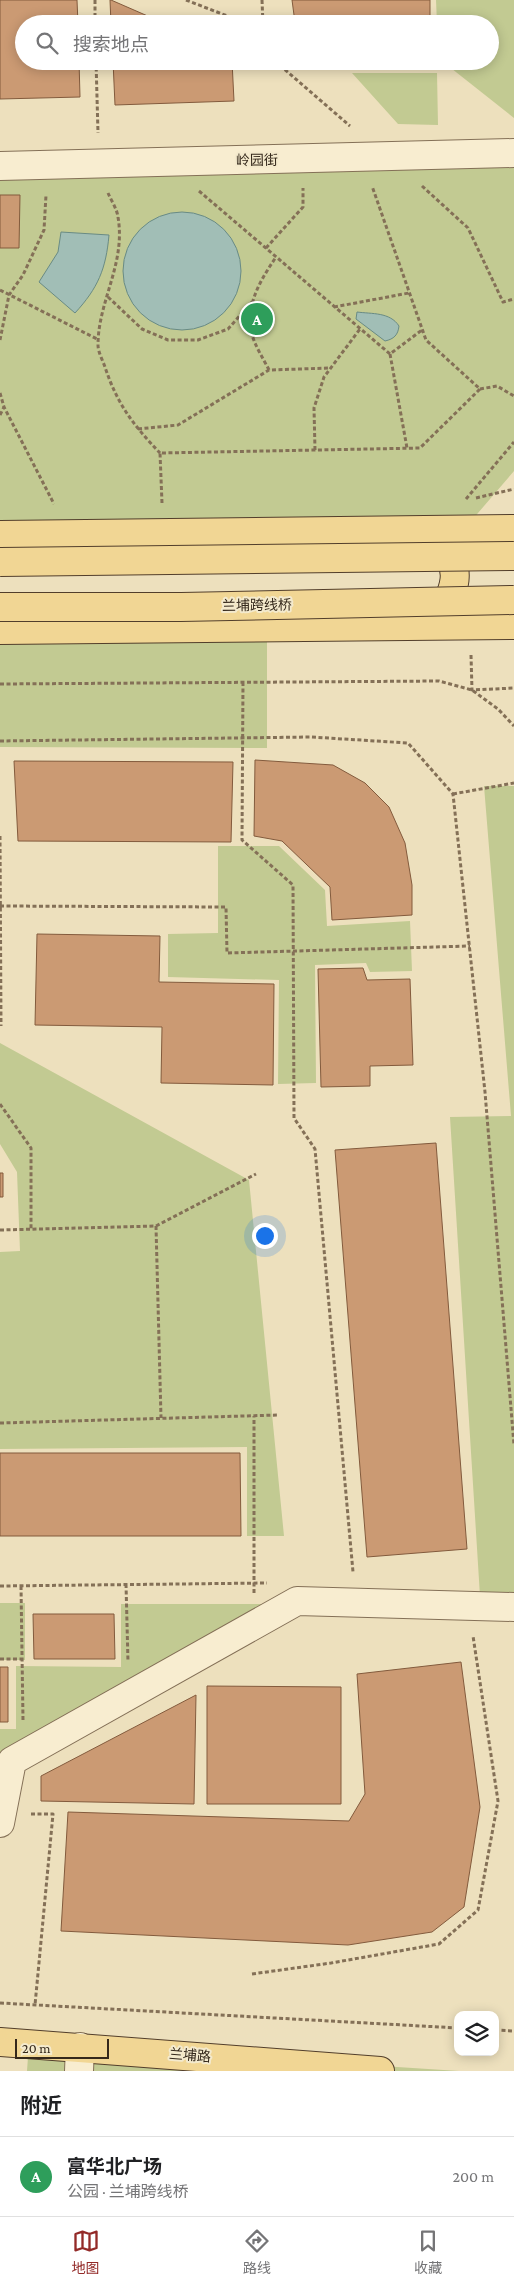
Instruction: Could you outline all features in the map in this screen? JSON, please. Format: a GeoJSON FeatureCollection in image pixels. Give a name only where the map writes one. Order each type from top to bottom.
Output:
{"type":"FeatureCollection","features":[{"type":"Feature","properties":{"kind":"main road"},"geometry":{"type":"LineString","coordinates":[[467,529],[495,523],[514,516]]}},
{"type":"Feature","properties":{"kind":"main road"},"geometry":{"type":"LineString","coordinates":[[0,535],[514,528]]}},
{"type":"Feature","properties":{"kind":"main road"},"geometry":{"type":"LineString","coordinates":[[409,530],[425,534],[443,546],[450,553],[455,570],[454,587],[444,606],[426,622],[412,626]]}},
{"type":"Feature","properties":{"kind":"main road"},"geometry":{"type":"LineString","coordinates":[[0,562],[514,556]]}},
{"type":"Feature","properties":{"kind":"main road","name":"兰埔跨线桥"},"geometry":{"type":"LineString","coordinates":[[0,608],[191,607],[514,600]]}},
{"type":"Feature","properties":{"kind":"main road"},"geometry":{"type":"LineString","coordinates":[[482,626],[514,619]]}},
{"type":"Feature","properties":{"kind":"main road"},"geometry":{"type":"LineString","coordinates":[[0,630],[514,625]]}},
{"type":"Feature","properties":{"kind":"main road"},"geometry":{"type":"LineString","coordinates":[[482,626],[514,642]]}},
{"type":"Feature","properties":{"kind":"main road","name":"兰埔路"},"geometry":{"type":"LineString","coordinates":[[0,2042],[80,2059],[380,2071]]}},
{"type":"Feature","properties":{"kind":"lane","name":"岭园街"},"geometry":{"type":"LineString","coordinates":[[0,166],[514,153]]}},
{"type":"Feature","properties":{"kind":"lane"},"geometry":{"type":"LineString","coordinates":[[0,1823],[12,1761],[297,1600],[514,1607]]}},
{"type":"Feature","properties":{"kind":"path"},"geometry":{"type":"LineString","coordinates":[[95,0],[96,15]]}},
{"type":"Feature","properties":{"kind":"path"},"geometry":{"type":"LineString","coordinates":[[186,0],[225,15]]}},
{"type":"Feature","properties":{"kind":"path"},"geometry":{"type":"LineString","coordinates":[[262,0],[263,15]]}},
{"type":"Feature","properties":{"kind":"path"},"geometry":{"type":"LineString","coordinates":[[96,70],[98,163],[105,187],[118,216],[120,247],[108,297],[101,317],[98,347],[113,392],[138,429],[160,453],[162,504]]}},
{"type":"Feature","properties":{"kind":"path"},"geometry":{"type":"LineString","coordinates":[[284,70],[374,157],[409,293],[426,340],[480,389]]}},
{"type":"Feature","properties":{"kind":"path"},"geometry":{"type":"LineString","coordinates":[[266,248],[303,207],[302,158]]}},
{"type":"Feature","properties":{"kind":"path"},"geometry":{"type":"LineString","coordinates":[[165,162],[390,354],[408,448]]}},
{"type":"Feature","properties":{"kind":"path"},"geometry":{"type":"LineString","coordinates":[[0,340],[9,294],[23,275],[44,230],[48,164]]}},
{"type":"Feature","properties":{"kind":"path"},"geometry":{"type":"LineString","coordinates":[[421,186],[468,228],[502,302],[514,300]]}},
{"type":"Feature","properties":{"kind":"path"},"geometry":{"type":"LineString","coordinates":[[108,297],[142,330],[168,340],[198,340],[228,330],[252,302],[263,276],[276,257]]}},
{"type":"Feature","properties":{"kind":"path"},"geometry":{"type":"LineString","coordinates":[[0,290],[99,340]]}},
{"type":"Feature","properties":{"kind":"path"},"geometry":{"type":"LineString","coordinates":[[334,307],[409,293]]}},
{"type":"Feature","properties":{"kind":"path"},"geometry":{"type":"LineString","coordinates":[[252,302],[251,330],[269,370]]}},
{"type":"Feature","properties":{"kind":"path"},"geometry":{"type":"LineString","coordinates":[[315,450],[314,408],[324,377],[360,329]]}},
{"type":"Feature","properties":{"kind":"path"},"geometry":{"type":"LineString","coordinates":[[390,354],[422,330]]}},
{"type":"Feature","properties":{"kind":"path"},"geometry":{"type":"LineString","coordinates":[[138,429],[178,425],[269,370],[330,368]]}},
{"type":"Feature","properties":{"kind":"path"},"geometry":{"type":"LineString","coordinates":[[160,453],[420,448],[480,389],[497,386],[514,396]]}},
{"type":"Feature","properties":{"kind":"path"},"geometry":{"type":"LineString","coordinates":[[0,392],[4,407],[55,506]]}},
{"type":"Feature","properties":{"kind":"path"},"geometry":{"type":"LineString","coordinates":[[0,416],[4,407]]}},
{"type":"Feature","properties":{"kind":"path"},"geometry":{"type":"LineString","coordinates":[[465,500],[514,442]]}},
{"type":"Feature","properties":{"kind":"path"},"geometry":{"type":"LineString","coordinates":[[0,684],[439,681],[472,690],[514,688]]}},
{"type":"Feature","properties":{"kind":"path"},"geometry":{"type":"LineString","coordinates":[[243,682],[242,840],[293,885],[294,1118],[315,1149],[356,1603]]}},
{"type":"Feature","properties":{"kind":"path"},"geometry":{"type":"LineString","coordinates":[[472,690],[498,709],[514,726]]}},
{"type":"Feature","properties":{"kind":"path"},"geometry":{"type":"LineString","coordinates":[[0,741],[312,737],[408,743],[453,794],[485,1092],[514,1445]]}},
{"type":"Feature","properties":{"kind":"path"},"geometry":{"type":"LineString","coordinates":[[453,794],[514,783]]}},
{"type":"Feature","properties":{"kind":"path"},"geometry":{"type":"LineString","coordinates":[[0,836],[1,1026]]}},
{"type":"Feature","properties":{"kind":"path"},"geometry":{"type":"LineString","coordinates":[[0,906],[226,907],[226,953],[470,946]]}},
{"type":"Feature","properties":{"kind":"path"},"geometry":{"type":"LineString","coordinates":[[0,1104],[31,1148],[31,1230]]}},
{"type":"Feature","properties":{"kind":"path"},"geometry":{"type":"LineString","coordinates":[[0,1230],[156,1226],[256,1174]]}},
{"type":"Feature","properties":{"kind":"path"},"geometry":{"type":"LineString","coordinates":[[156,1226],[161,1418]]}},
{"type":"Feature","properties":{"kind":"path"},"geometry":{"type":"LineString","coordinates":[[0,1423],[279,1415]]}},
{"type":"Feature","properties":{"kind":"path"},"geometry":{"type":"LineString","coordinates":[[254,1416],[254,1602]]}},
{"type":"Feature","properties":{"kind":"path"},"geometry":{"type":"LineString","coordinates":[[0,1586],[270,1583]]}},
{"type":"Feature","properties":{"kind":"path"},"geometry":{"type":"LineString","coordinates":[[126,1584],[128,1670]]}},
{"type":"Feature","properties":{"kind":"path"},"geometry":{"type":"LineString","coordinates":[[252,1974],[331,1963],[439,1944],[478,1910],[498,1802],[468,1606]]}},
{"type":"Feature","properties":{"kind":"path"},"geometry":{"type":"LineString","coordinates":[[0,1659],[22,1659]]}},
{"type":"Feature","properties":{"kind":"path"},"geometry":{"type":"LineString","coordinates":[[0,2003],[454,2028]]}},
{"type":"Feature","properties":{"kind":"path"},"geometry":{"type":"LineString","coordinates":[[499,2030],[514,2031]]}},
{"type":"Feature","properties":{"kind":"green space"},"geometry":{"type":"Polygon","coordinates":[[[436,0],[514,0],[514,118],[453,70],[499,70],[499,15],[437,15],[436,0]]]}},
{"type":"Feature","properties":{"kind":"green space"},"geometry":{"type":"Polygon","coordinates":[[[352,73],[437,73],[438,125],[398,124],[352,73]]]}},
{"type":"Feature","properties":{"kind":"green space"},"geometry":{"type":"Polygon","coordinates":[[[514,154],[514,471],[466,527],[0,533],[0,166],[514,154]]]}},
{"type":"Feature","properties":{"kind":"green space"},"geometry":{"type":"Polygon","coordinates":[[[267,636],[267,748],[0,747],[0,637],[267,636]]]}},
{"type":"Feature","properties":{"kind":"green space"},"geometry":{"type":"Polygon","coordinates":[[[484,786],[514,786],[514,1597],[480,1596],[450,1117],[511,1116],[484,786]]]}},
{"type":"Feature","properties":{"kind":"green space"},"geometry":{"type":"Polygon","coordinates":[[[218,846],[279,846],[325,890],[327,926],[410,921],[412,971],[370,972],[366,963],[315,965],[316,1083],[278,1084],[279,980],[168,977],[168,934],[218,933],[218,846]]]}},
{"type":"Feature","properties":{"kind":"green space"},"geometry":{"type":"Polygon","coordinates":[[[0,1043],[249,1180],[284,1536],[247,1536],[247,1447],[0,1449],[0,1252],[20,1251],[17,1172],[0,1144],[0,1043]]]}},
{"type":"Feature","properties":{"kind":"green space"},"geometry":{"type":"Polygon","coordinates":[[[0,1603],[25,1603],[25,1660],[0,1660],[0,1603]]]}},
{"type":"Feature","properties":{"kind":"green space"},"geometry":{"type":"Polygon","coordinates":[[[121,1604],[277,1604],[0,1760],[0,1729],[16,1729],[16,1666],[121,1667],[121,1604]]]}},
{"type":"Feature","properties":{"kind":"green space"},"geometry":{"type":"Polygon","coordinates":[[[29,2043],[459,2071],[27,2071],[29,2043]]]}},
{"type":"Feature","properties":{"kind":"water"},"geometry":{"type":"Polygon","coordinates":[[[182,212],[204,217],[215,222],[231,238],[236,249],[241,271],[236,293],[231,304],[215,320],[204,325],[182,330],[160,325],[149,320],[133,304],[128,293],[123,271],[128,249],[133,238],[149,222],[160,217],[182,212]]]}},
{"type":"Feature","properties":{"kind":"water"},"geometry":{"type":"Polygon","coordinates":[[[61,232],[109,235],[106,258],[100,277],[90,295],[75,313],[39,282],[58,252],[61,232]]]}},
{"type":"Feature","properties":{"kind":"water"},"geometry":{"type":"Polygon","coordinates":[[[357,312],[380,314],[391,318],[399,326],[397,334],[385,341],[356,319],[357,312]]]}},
{"type":"Feature","properties":{"kind":"building"},"geometry":{"type":"Polygon","coordinates":[[[0,0],[77,0],[78,15],[15,15],[15,70],[79,70],[80,97],[0,99],[0,0]]]}},
{"type":"Feature","properties":{"kind":"building"},"geometry":{"type":"Polygon","coordinates":[[[110,0],[145,15],[111,15],[110,0]]]}},
{"type":"Feature","properties":{"kind":"building"},"geometry":{"type":"Polygon","coordinates":[[[292,0],[430,0],[430,15],[294,15],[292,0]]]}},
{"type":"Feature","properties":{"kind":"building"},"geometry":{"type":"Polygon","coordinates":[[[113,70],[232,70],[234,101],[115,105],[113,70]]]}},
{"type":"Feature","properties":{"kind":"building"},"geometry":{"type":"Polygon","coordinates":[[[0,195],[20,195],[19,248],[0,248],[0,195]]]}},
{"type":"Feature","properties":{"kind":"building"},"geometry":{"type":"Polygon","coordinates":[[[255,760],[333,765],[365,783],[389,807],[405,843],[412,885],[412,915],[332,920],[330,887],[282,841],[254,836],[255,760]]]}},
{"type":"Feature","properties":{"kind":"building"},"geometry":{"type":"Polygon","coordinates":[[[14,761],[233,762],[231,842],[18,841],[14,761]]]}},
{"type":"Feature","properties":{"kind":"building"},"geometry":{"type":"Polygon","coordinates":[[[37,934],[160,936],[159,982],[274,984],[273,1085],[161,1083],[162,1027],[35,1025],[37,934]]]}},
{"type":"Feature","properties":{"kind":"building"},"geometry":{"type":"Polygon","coordinates":[[[363,968],[367,980],[410,979],[413,1065],[370,1066],[370,1086],[321,1087],[318,969],[363,968]]]}},
{"type":"Feature","properties":{"kind":"building"},"geometry":{"type":"Polygon","coordinates":[[[436,1143],[467,1549],[367,1557],[335,1150],[436,1143]]]}},
{"type":"Feature","properties":{"kind":"building"},"geometry":{"type":"Polygon","coordinates":[[[0,1173],[3,1173],[3,1197],[0,1197],[0,1173]]]}},
{"type":"Feature","properties":{"kind":"building"},"geometry":{"type":"Polygon","coordinates":[[[0,1453],[240,1453],[241,1536],[0,1536],[0,1453]]]}},
{"type":"Feature","properties":{"kind":"building"},"geometry":{"type":"Polygon","coordinates":[[[33,1614],[114,1614],[115,1659],[34,1659],[33,1614]]]}},
{"type":"Feature","properties":{"kind":"building"},"geometry":{"type":"Polygon","coordinates":[[[461,1662],[480,1807],[464,1907],[432,1932],[348,1945],[61,1931],[68,1812],[349,1821],[365,1794],[357,1674],[461,1662]]]}},
{"type":"Feature","properties":{"kind":"building"},"geometry":{"type":"Polygon","coordinates":[[[0,1667],[8,1667],[8,1722],[0,1722],[0,1667]]]}},
{"type":"Feature","properties":{"kind":"building"},"geometry":{"type":"Polygon","coordinates":[[[207,1686],[341,1687],[341,1804],[207,1804],[207,1686]]]}},
{"type":"Feature","properties":{"kind":"building"},"geometry":{"type":"Polygon","coordinates":[[[196,1695],[194,1804],[41,1801],[41,1776],[196,1695]]]}},
{"type":"Feature","properties":{"kind":"place","name":"富华北广场"},"geometry":{"type":"Point","coordinates":[257,319]}}]}
